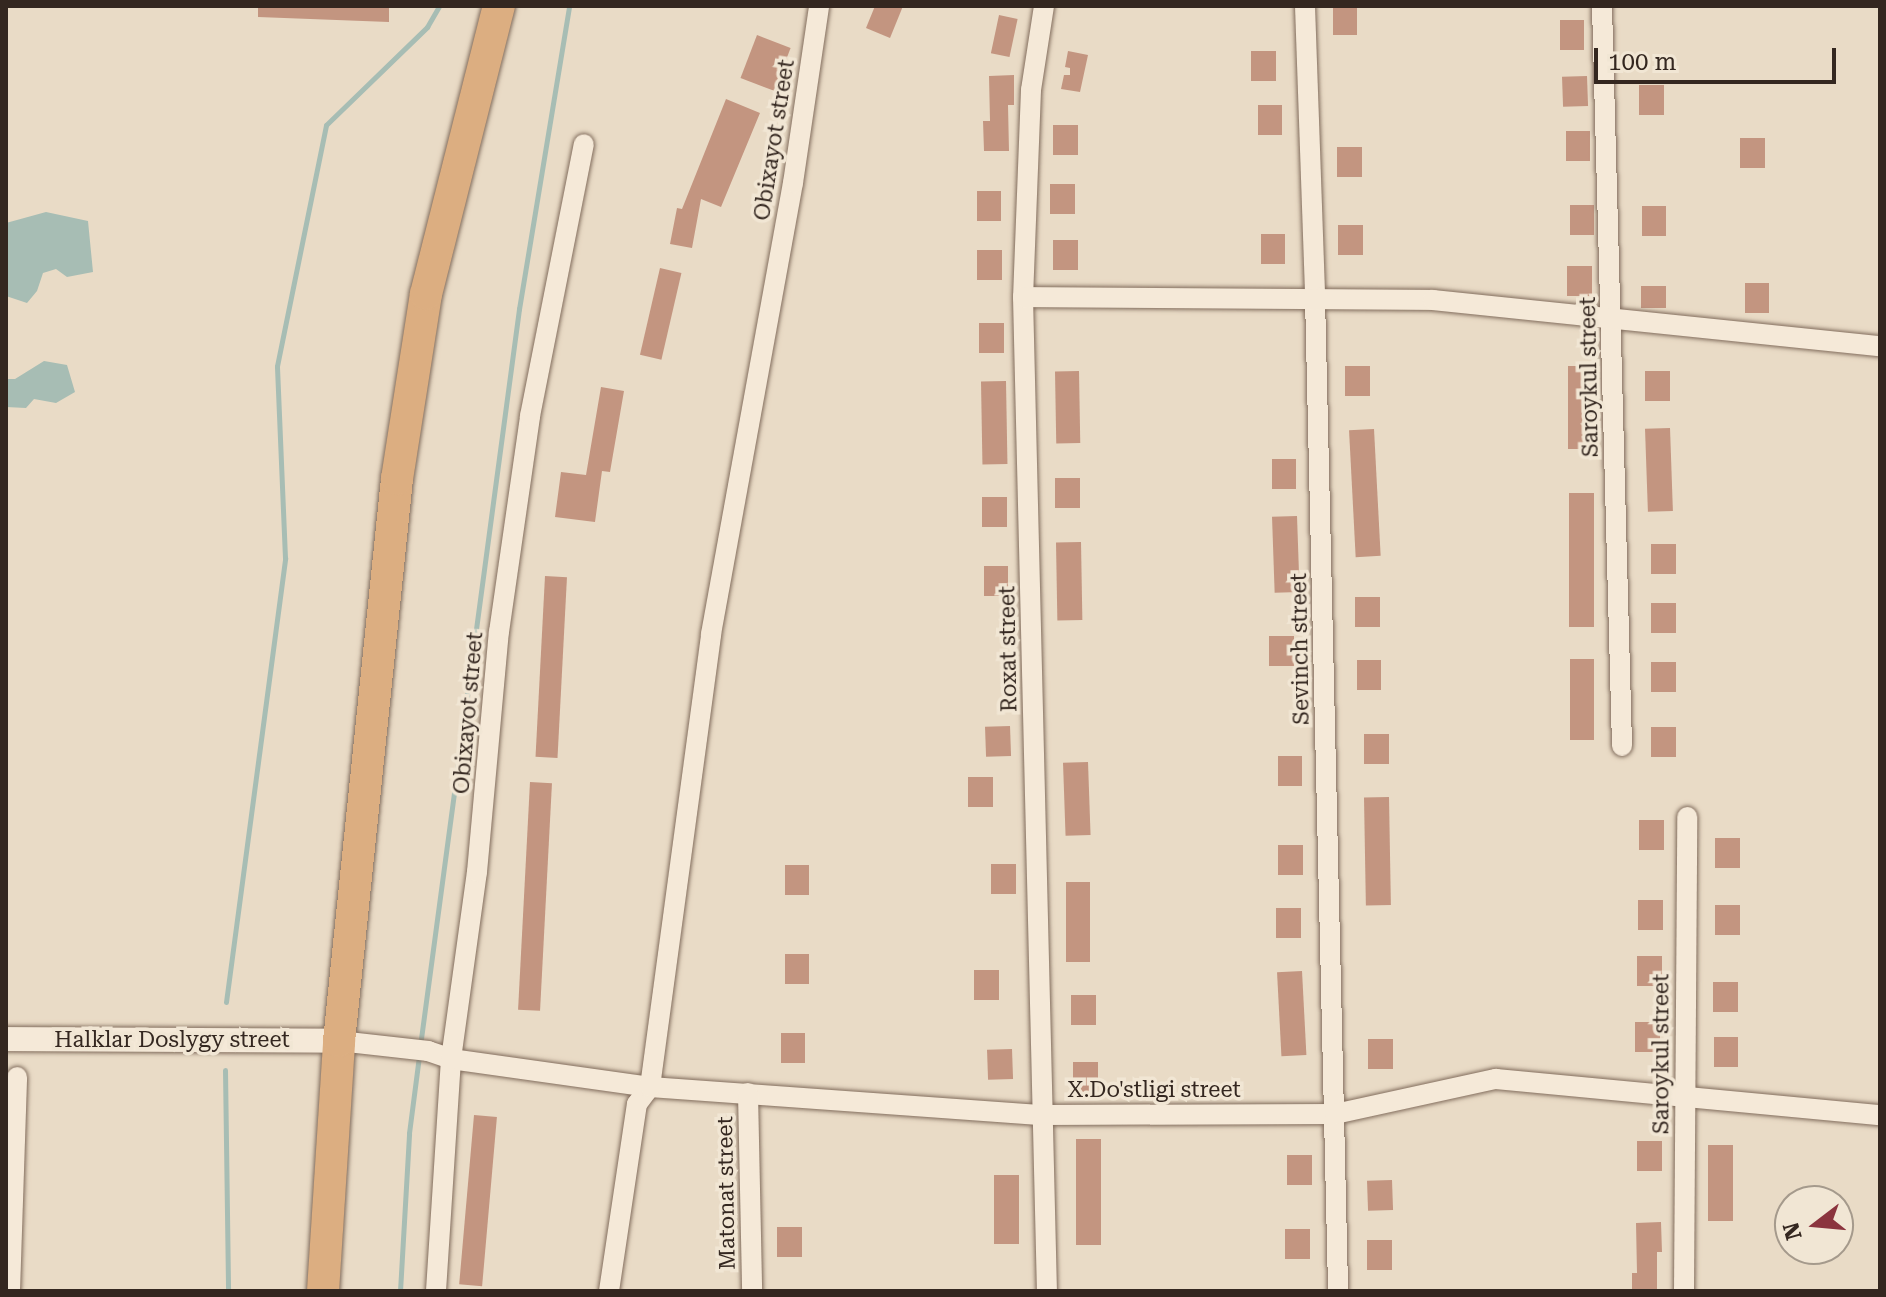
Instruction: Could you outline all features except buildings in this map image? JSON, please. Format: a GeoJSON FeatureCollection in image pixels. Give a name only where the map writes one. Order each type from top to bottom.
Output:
{"type":"FeatureCollection","features":[{"type":"Feature","properties":{"kind":"highway"},"geometry":{"type":"LineString","coordinates":[[323,1291],[339,1041],[397,479],[426,294],[499,6]]}},
{"type":"Feature","properties":{"kind":"street","name":"Obixayot street"},"geometry":{"type":"LineString","coordinates":[[609,1291],[637,1104],[650,1087],[711,634],[793,183],[819,6]]}},
{"type":"Feature","properties":{"kind":"street","name":"Roxat street"},"geometry":{"type":"LineString","coordinates":[[1044,6],[1031,90],[1023,297],[1047,1291]]}},
{"type":"Feature","properties":{"kind":"street","name":"Sevinch street"},"geometry":{"type":"LineString","coordinates":[[1305,6],[1315,297],[1338,1291]]}},
{"type":"Feature","properties":{"kind":"street","name":"Saroykul street"},"geometry":{"type":"LineString","coordinates":[[1602,6],[1622,746]]}},
{"type":"Feature","properties":{"kind":"street","name":"Obixayot street"},"geometry":{"type":"LineString","coordinates":[[436,1291],[451,1059],[477,872],[499,632],[520,479],[584,144]]}},
{"type":"Feature","properties":{"kind":"street"},"geometry":{"type":"LineString","coordinates":[[1023,297],[1433,300],[1612,316],[1787,339],[1880,346]]}},
{"type":"Feature","properties":{"kind":"street","name":"Saroykul street"},"geometry":{"type":"LineString","coordinates":[[1684,1291],[1687,817]]}},
{"type":"Feature","properties":{"kind":"street","name":"Halklar Doslygy street"},"geometry":{"type":"LineString","coordinates":[[6,1039],[339,1041]]}},
{"type":"Feature","properties":{"kind":"street","name":"X.Do'stligi street"},"geometry":{"type":"LineString","coordinates":[[339,1041],[428,1051],[451,1059],[650,1087],[1043,1115],[1335,1114],[1496,1079],[1880,1115]]}},
{"type":"Feature","properties":{"kind":"street"},"geometry":{"type":"LineString","coordinates":[[10,1291],[17,1077]]}},
{"type":"Feature","properties":{"kind":"street","name":"Matonat street"},"geometry":{"type":"LineString","coordinates":[[748,1093],[752,1291]]}},
{"type":"Feature","properties":{"kind":"shaded area"},"geometry":{"type":"Polygon","coordinates":[[[46,212],[88,221],[93,272],[67,277],[56,269],[43,273],[37,291],[27,303],[6,296],[6,223],[46,212]]]}},
{"type":"Feature","properties":{"kind":"shaded area"},"geometry":{"type":"Polygon","coordinates":[[[44,361],[67,365],[75,392],[56,403],[34,399],[26,408],[6,407],[6,379],[15,379],[44,361]]]}},
{"type":"Feature","properties":{"kind":"waterway"},"geometry":{"type":"LineString","coordinates":[[226,1002],[285,558],[277,366],[326,125],[427,27],[439,6]]}},
{"type":"Feature","properties":{"kind":"waterway"},"geometry":{"type":"LineString","coordinates":[[420,1046],[519,309],[569,6]]}},
{"type":"Feature","properties":{"kind":"waterway"},"geometry":{"type":"LineString","coordinates":[[400,1291],[409,1133],[419,1056]]}},
{"type":"Feature","properties":{"kind":"waterway"},"geometry":{"type":"LineString","coordinates":[[225,1070],[228,1291]]}}]}
